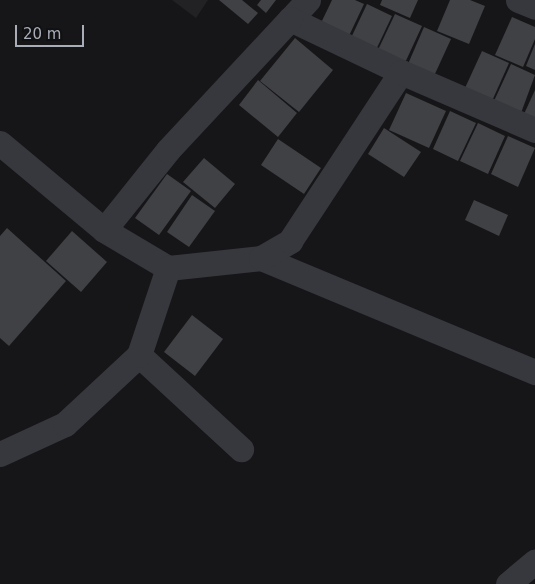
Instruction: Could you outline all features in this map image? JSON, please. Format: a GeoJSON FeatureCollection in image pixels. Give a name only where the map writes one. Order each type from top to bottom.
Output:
{"type":"FeatureCollection","features":[{"type":"Feature","properties":{"kind":"street"},"geometry":{"type":"LineString","coordinates":[[104,230],[168,150],[308,0]]}},
{"type":"Feature","properties":{"kind":"street"},"geometry":{"type":"LineString","coordinates":[[518,0],[535,7]]}},
{"type":"Feature","properties":{"kind":"street"},"geometry":{"type":"LineString","coordinates":[[290,19],[401,72],[535,130]]}},
{"type":"Feature","properties":{"kind":"street"},"geometry":{"type":"LineString","coordinates":[[0,143],[104,230],[168,268],[261,258],[290,242],[401,72]]}},
{"type":"Feature","properties":{"kind":"street"},"geometry":{"type":"LineString","coordinates":[[261,258],[535,372]]}},
{"type":"Feature","properties":{"kind":"street"},"geometry":{"type":"LineString","coordinates":[[0,454],[65,424],[139,355],[168,268]]}},
{"type":"Feature","properties":{"kind":"street"},"geometry":{"type":"LineString","coordinates":[[139,355],[241,450]]}},
{"type":"Feature","properties":{"kind":"street"},"geometry":{"type":"LineString","coordinates":[[508,584],[535,561]]}},
{"type":"Feature","properties":{"kind":"shaded area"},"geometry":{"type":"Polygon","coordinates":[[[172,0],[208,0],[196,18],[172,0]]]}},
{"type":"Feature","properties":{"kind":"building"},"geometry":{"type":"Polygon","coordinates":[[[219,0],[242,0],[258,13],[248,24],[219,0]]]}},
{"type":"Feature","properties":{"kind":"building"},"geometry":{"type":"Polygon","coordinates":[[[261,0],[276,0],[266,13],[257,5],[261,0]]]}},
{"type":"Feature","properties":{"kind":"building"},"geometry":{"type":"Polygon","coordinates":[[[332,0],[355,0],[364,4],[348,38],[320,25],[332,0]]]}},
{"type":"Feature","properties":{"kind":"building"},"geometry":{"type":"Polygon","coordinates":[[[382,0],[418,0],[410,18],[380,5],[382,0]]]}},
{"type":"Feature","properties":{"kind":"building"},"geometry":{"type":"Polygon","coordinates":[[[450,0],[470,0],[485,6],[469,44],[437,31],[450,0]]]}},
{"type":"Feature","properties":{"kind":"building"},"geometry":{"type":"Polygon","coordinates":[[[367,4],[392,16],[375,52],[350,40],[367,4]]]}},
{"type":"Feature","properties":{"kind":"building"},"geometry":{"type":"Polygon","coordinates":[[[395,14],[422,26],[404,65],[377,52],[395,14]]]}},
{"type":"Feature","properties":{"kind":"building"},"geometry":{"type":"Polygon","coordinates":[[[512,17],[535,27],[535,39],[523,67],[495,55],[512,17]]]}},
{"type":"Feature","properties":{"kind":"building"},"geometry":{"type":"Polygon","coordinates":[[[424,27],[451,39],[434,76],[408,64],[424,27]]]}},
{"type":"Feature","properties":{"kind":"building"},"geometry":{"type":"Polygon","coordinates":[[[295,38],[333,70],[299,112],[260,81],[295,38]]]}},
{"type":"Feature","properties":{"kind":"building"},"geometry":{"type":"Polygon","coordinates":[[[535,44],[535,70],[526,66],[535,44]]]}},
{"type":"Feature","properties":{"kind":"building"},"geometry":{"type":"Polygon","coordinates":[[[482,51],[509,63],[492,101],[465,88],[482,51]]]}},
{"type":"Feature","properties":{"kind":"building"},"geometry":{"type":"Polygon","coordinates":[[[511,64],[535,75],[521,113],[494,101],[511,64]]]}},
{"type":"Feature","properties":{"kind":"building"},"geometry":{"type":"Polygon","coordinates":[[[258,80],[297,113],[278,137],[239,105],[258,80]]]}},
{"type":"Feature","properties":{"kind":"building"},"geometry":{"type":"Polygon","coordinates":[[[535,90],[535,119],[524,114],[535,90]]]}},
{"type":"Feature","properties":{"kind":"building"},"geometry":{"type":"Polygon","coordinates":[[[406,93],[446,111],[429,148],[389,130],[406,93]]]}},
{"type":"Feature","properties":{"kind":"building"},"geometry":{"type":"Polygon","coordinates":[[[450,111],[476,123],[458,161],[433,149],[450,111]]]}},
{"type":"Feature","properties":{"kind":"building"},"geometry":{"type":"Polygon","coordinates":[[[478,123],[505,136],[488,174],[460,161],[478,123]]]}},
{"type":"Feature","properties":{"kind":"building"},"geometry":{"type":"Polygon","coordinates":[[[384,128],[421,152],[404,177],[368,154],[384,128]]]}},
{"type":"Feature","properties":{"kind":"building"},"geometry":{"type":"Polygon","coordinates":[[[508,136],[535,148],[518,187],[491,174],[508,136]]]}},
{"type":"Feature","properties":{"kind":"building"},"geometry":{"type":"Polygon","coordinates":[[[278,139],[321,168],[304,194],[261,165],[278,139]]]}},
{"type":"Feature","properties":{"kind":"building"},"geometry":{"type":"Polygon","coordinates":[[[204,158],[235,184],[215,208],[183,182],[204,158]]]}},
{"type":"Feature","properties":{"kind":"building"},"geometry":{"type":"Polygon","coordinates":[[[167,174],[191,191],[159,235],[135,218],[167,174]]]}},
{"type":"Feature","properties":{"kind":"building"},"geometry":{"type":"Polygon","coordinates":[[[192,195],[215,211],[189,247],[167,232],[192,195]]]}},
{"type":"Feature","properties":{"kind":"building"},"geometry":{"type":"Polygon","coordinates":[[[474,200],[508,215],[499,236],[465,220],[474,200]]]}},
{"type":"Feature","properties":{"kind":"building"},"geometry":{"type":"Polygon","coordinates":[[[7,228],[66,281],[9,346],[0,338],[0,236],[7,228]]]}},
{"type":"Feature","properties":{"kind":"building"},"geometry":{"type":"Polygon","coordinates":[[[72,231],[107,262],[81,292],[46,261],[72,231]]]}},
{"type":"Feature","properties":{"kind":"building"},"geometry":{"type":"Polygon","coordinates":[[[192,315],[223,339],[195,376],[164,352],[192,315]]]}}]}
